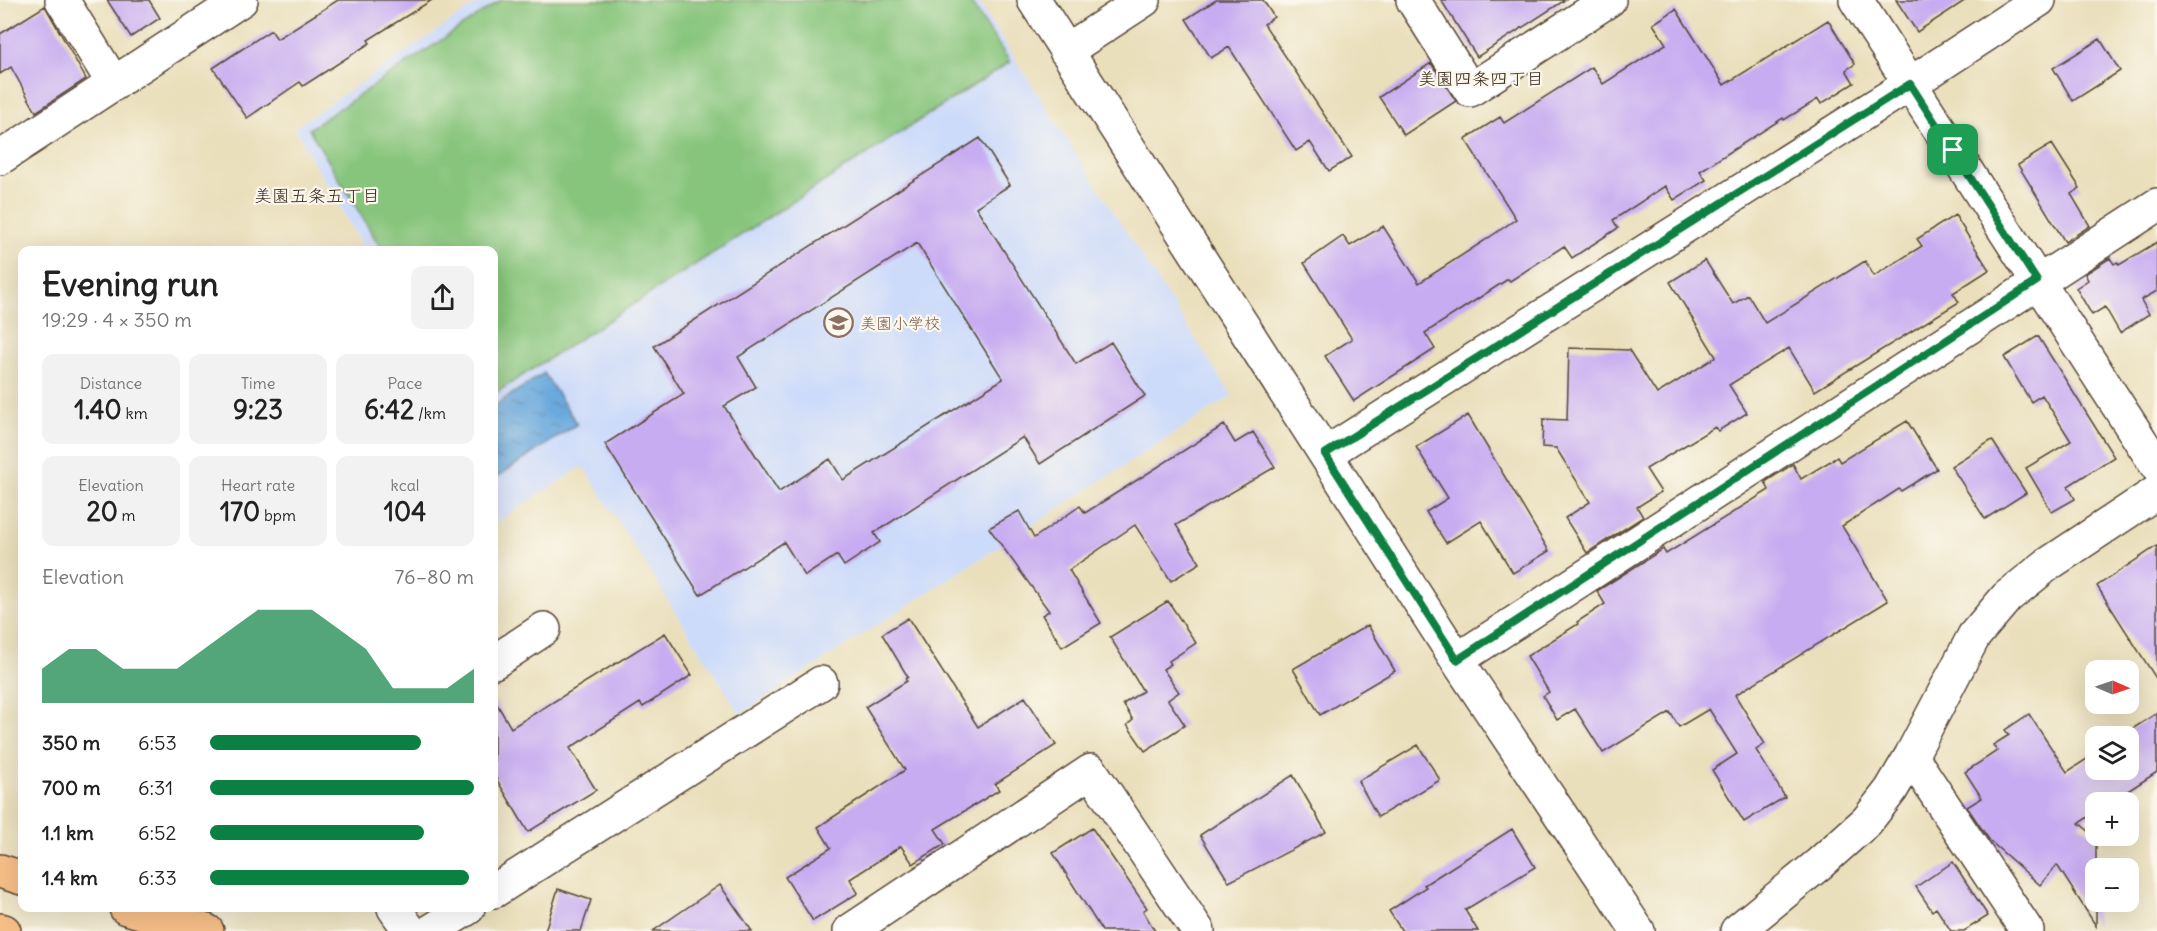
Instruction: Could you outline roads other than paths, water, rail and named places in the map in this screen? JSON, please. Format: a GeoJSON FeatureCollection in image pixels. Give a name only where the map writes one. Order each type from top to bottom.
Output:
{"type":"FeatureCollection","features":[{"type":"Feature","properties":{"kind":"highway"},"geometry":{"type":"LineString","coordinates":[[0,871],[18,877]]}},
{"type":"Feature","properties":{"kind":"highway"},"geometry":{"type":"LineString","coordinates":[[140,912],[207,931]]}},
{"type":"Feature","properties":{"kind":"highway"},"geometry":{"type":"LineString","coordinates":[[0,930],[4,931]]}},
{"type":"Feature","properties":{"kind":"street"},"geometry":{"type":"LineString","coordinates":[[62,0],[114,84]]}},
{"type":"Feature","properties":{"kind":"street"},"geometry":{"type":"LineString","coordinates":[[0,158],[241,0]]}},
{"type":"Feature","properties":{"kind":"street"},"geometry":{"type":"LineString","coordinates":[[1034,0],[1457,660],[1638,931]]}},
{"type":"Feature","properties":{"kind":"street"},"geometry":{"type":"LineString","coordinates":[[1066,51],[1144,0]]}},
{"type":"Feature","properties":{"kind":"street"},"geometry":{"type":"LineString","coordinates":[[1413,0],[1470,90],[1609,0]]}},
{"type":"Feature","properties":{"kind":"street"},"geometry":{"type":"LineString","coordinates":[[1856,0],[2157,466]]}},
{"type":"Feature","properties":{"kind":"street"},"geometry":{"type":"LineString","coordinates":[[1325,454],[2039,0]]}},
{"type":"Feature","properties":{"kind":"street"},"geometry":{"type":"LineString","coordinates":[[1457,660],[2157,205]]}},
{"type":"Feature","properties":{"kind":"street"},"geometry":{"type":"LineString","coordinates":[[1737,931],[1819,864],[1867,821],[1891,790],[1911,756],[1974,636],[2007,597],[2047,565],[2157,492]]}},
{"type":"Feature","properties":{"kind":"street"},"geometry":{"type":"LineString","coordinates":[[498,659],[544,629]]}},
{"type":"Feature","properties":{"kind":"street"},"geometry":{"type":"LineString","coordinates":[[498,888],[821,683]]}},
{"type":"Feature","properties":{"kind":"street"},"geometry":{"type":"LineString","coordinates":[[1911,756],[2018,928]]}},
{"type":"Feature","properties":{"kind":"street"},"geometry":{"type":"LineString","coordinates":[[850,931],[1091,771],[1198,931]]}},
{"type":"Feature","properties":{"kind":"street"},"geometry":{"type":"LineString","coordinates":[[397,912],[410,931]]}},
{"type":"Feature","properties":{"kind":"street"},"geometry":{"type":"LineString","coordinates":[[431,931],[462,912]]}},
{"type":"Feature","properties":{"kind":"water"},"geometry":{"type":"Polygon","coordinates":[[[544,373],[577,424],[498,476],[498,403],[544,373]]]}},
{"type":"Feature","properties":{"kind":"place","name":"美園小学校"},"geometry":{"type":"Point","coordinates":[839,323]}},
{"type":"Feature","properties":{"kind":"district","name":"美園四条四丁目"},"geometry":{"type":"Point","coordinates":[1481,79]}},
{"type":"Feature","properties":{"kind":"district","name":"美園五条五丁目"},"geometry":{"type":"Point","coordinates":[317,196]}}]}
